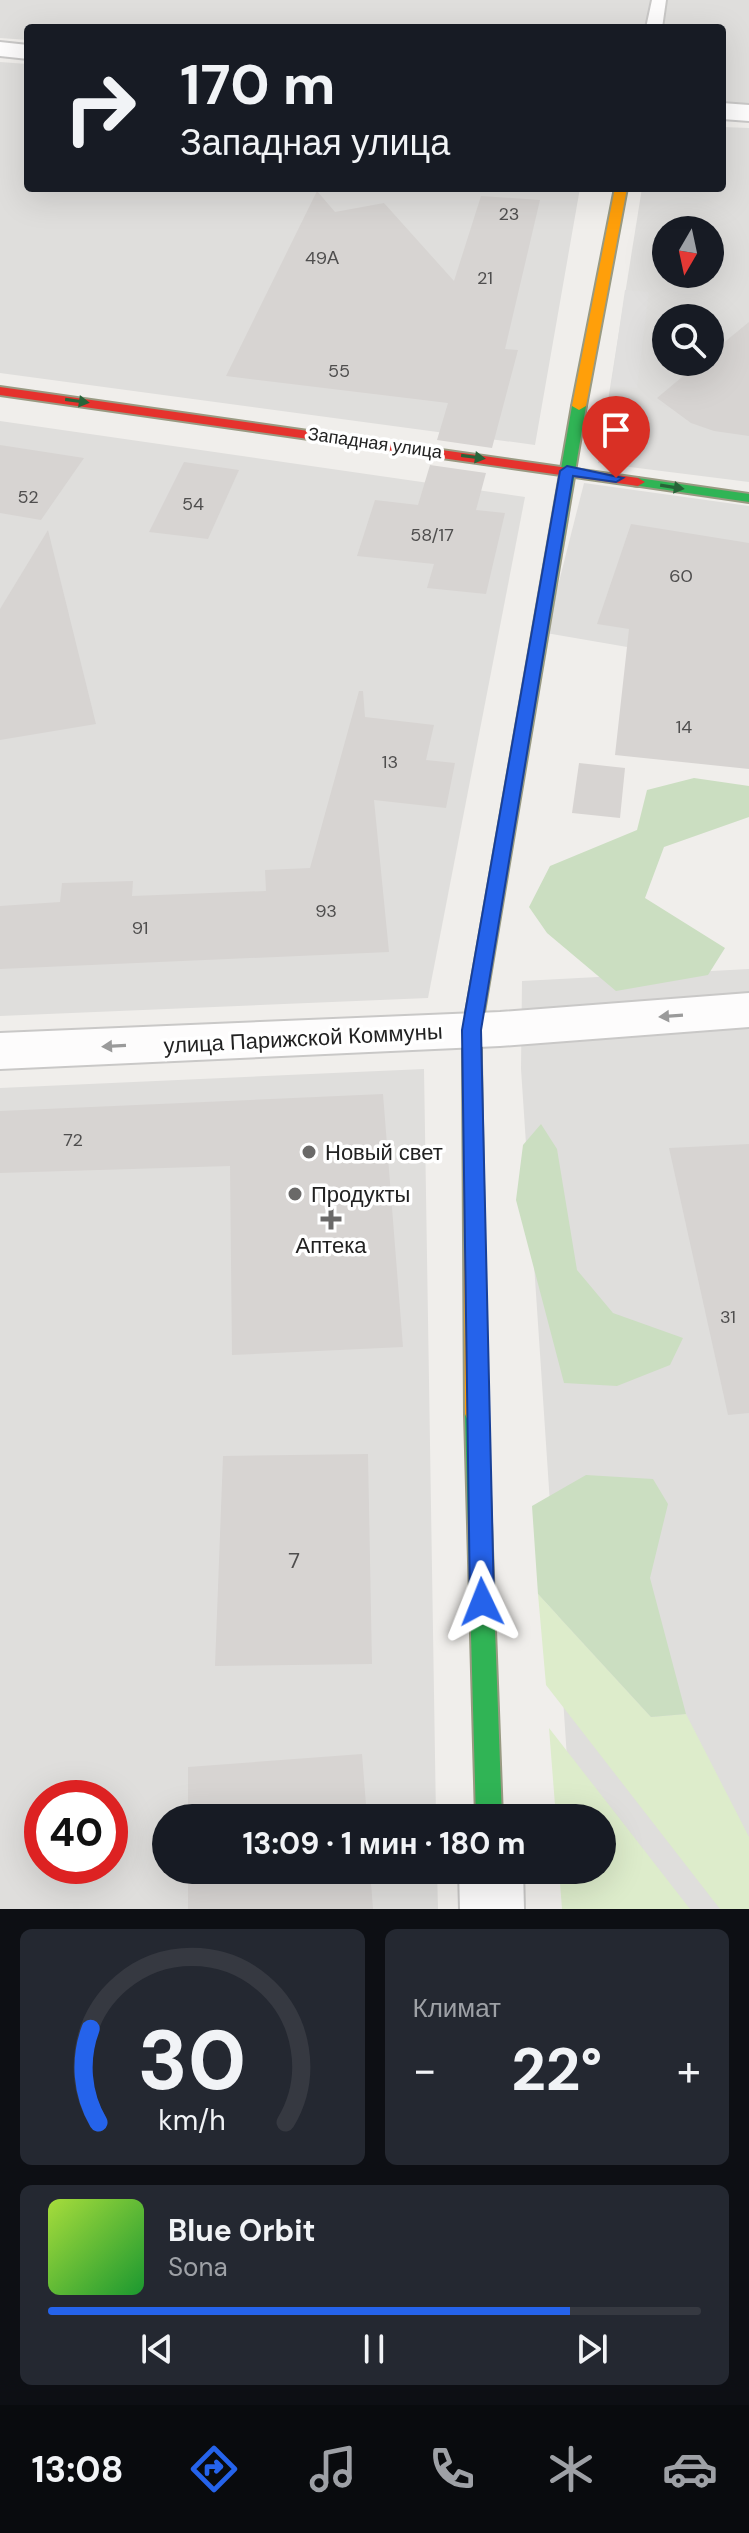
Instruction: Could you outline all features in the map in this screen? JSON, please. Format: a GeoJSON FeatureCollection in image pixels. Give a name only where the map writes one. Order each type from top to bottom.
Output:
{"type":"FeatureCollection","features":[{"type":"Feature","properties":{"kind":"street"},"geometry":{"type":"LineString","coordinates":[[0,49],[24,52]]}},
{"type":"Feature","properties":{"kind":"street"},"geometry":{"type":"LineString","coordinates":[[726,111],[749,113]]}},
{"type":"Feature","properties":{"kind":"street"},"geometry":{"type":"LineString","coordinates":[[489,1804],[476,1416],[472,1030],[567,471],[620,192]]}},
{"type":"Feature","properties":{"kind":"street","name":"Западная улица"},"geometry":{"type":"LineString","coordinates":[[0,391],[749,498]]}},
{"type":"Feature","properties":{"kind":"street","name":"улица Парижской Коммуны"},"geometry":{"type":"LineString","coordinates":[[0,1051],[472,1030],[749,1010]]}},
{"type":"Feature","properties":{"kind":"street"},"geometry":{"type":"LineString","coordinates":[[491,1884],[492,1909]]}},
{"type":"Feature","properties":{"kind":"lane"},"geometry":{"type":"LineString","coordinates":[[655,24],[659,0]]}},
{"type":"Feature","properties":{"kind":"shaded area"},"geometry":{"type":"Polygon","coordinates":[[[0,0],[749,0],[749,104],[726,102],[726,24],[24,24],[24,40],[0,38],[0,0]]]}},
{"type":"Feature","properties":{"kind":"shaded area"},"geometry":{"type":"Polygon","coordinates":[[[0,62],[24,64],[24,192],[579,192],[535,445],[0,373],[0,62]]]}},
{"type":"Feature","properties":{"kind":"shaded area"},"geometry":{"type":"Polygon","coordinates":[[[726,127],[749,128],[749,482],[598,463],[641,192],[726,192],[726,127]]]}},
{"type":"Feature","properties":{"kind":"shaded area"},"geometry":{"type":"Polygon","coordinates":[[[625,290],[649,292],[637,388],[611,386],[625,290]]]}},
{"type":"Feature","properties":{"kind":"shaded area"},"geometry":{"type":"Polygon","coordinates":[[[0,421],[525,497],[428,998],[0,1016],[0,421]]]}},
{"type":"Feature","properties":{"kind":"shaded area"},"geometry":{"type":"Polygon","coordinates":[[[584,483],[749,506],[749,668],[546,633],[584,483]]]}},
{"type":"Feature","properties":{"kind":"shaded area"},"geometry":{"type":"Polygon","coordinates":[[[749,969],[749,1909],[577,1909],[593,1884],[616,1884],[616,1804],[570,1804],[521,1069],[522,981],[749,969]]]}},
{"type":"Feature","properties":{"kind":"shaded area"},"geometry":{"type":"Polygon","coordinates":[[[424,1069],[436,1804],[152,1804],[152,1884],[437,1884],[438,1909],[0,1909],[0,1088],[424,1069]]]}},
{"type":"Feature","properties":{"kind":"green space"},"geometry":{"type":"Polygon","coordinates":[[[694,778],[749,786],[749,817],[664,847],[645,898],[725,948],[708,975],[616,991],[547,933],[529,907],[550,866],[637,830],[647,790],[694,778]]]}},
{"type":"Feature","properties":{"kind":"green space"},"geometry":{"type":"Polygon","coordinates":[[[541,1124],[557,1149],[577,1270],[613,1313],[683,1338],[670,1365],[617,1386],[564,1383],[516,1200],[523,1145],[541,1124]]]}},
{"type":"Feature","properties":{"kind":"green space"},"geometry":{"type":"Polygon","coordinates":[[[586,1475],[653,1479],[668,1504],[650,1578],[686,1714],[651,1717],[538,1594],[532,1506],[586,1475]]]}},
{"type":"Feature","properties":{"kind":"green space"},"geometry":{"type":"Polygon","coordinates":[[[538,1594],[651,1717],[686,1714],[749,1837],[749,1909],[720,1909],[546,1685],[538,1594]]]}},
{"type":"Feature","properties":{"kind":"green space"},"geometry":{"type":"Polygon","coordinates":[[[549,1728],[608,1804],[555,1804],[549,1728]]]}},
{"type":"Feature","properties":{"kind":"green space"},"geometry":{"type":"Polygon","coordinates":[[[616,1814],[690,1909],[562,1909],[560,1884],[616,1884],[616,1814]]]}},
{"type":"Feature","properties":{"kind":"building"},"geometry":{"type":"Polygon","coordinates":[[[317,192],[335,212],[384,203],[454,281],[481,196],[540,200],[505,349],[518,350],[492,448],[437,440],[448,403],[226,376],[317,192]]]}},
{"type":"Feature","properties":{"kind":"building"},"geometry":{"type":"Polygon","coordinates":[[[749,322],[749,436],[714,431],[691,423],[657,398],[683,376],[724,376],[724,343],[749,322]]]}},
{"type":"Feature","properties":{"kind":"building"},"geometry":{"type":"Polygon","coordinates":[[[0,445],[84,458],[41,520],[0,513],[0,445]]]}},
{"type":"Feature","properties":{"kind":"building"},"geometry":{"type":"Polygon","coordinates":[[[184,462],[239,470],[208,539],[149,532],[184,462]]]}},
{"type":"Feature","properties":{"kind":"building"},"geometry":{"type":"Polygon","coordinates":[[[430,465],[486,473],[476,510],[505,513],[486,594],[427,588],[434,564],[357,556],[375,500],[418,505],[430,465]]]}},
{"type":"Feature","properties":{"kind":"building"},"geometry":{"type":"Polygon","coordinates":[[[631,524],[749,543],[749,769],[615,755],[629,629],[597,624],[631,524]]]}},
{"type":"Feature","properties":{"kind":"building"},"geometry":{"type":"Polygon","coordinates":[[[48,530],[96,724],[0,740],[0,609],[48,530]]]}},
{"type":"Feature","properties":{"kind":"building"},"geometry":{"type":"Polygon","coordinates":[[[359,691],[363,691],[365,717],[434,725],[426,760],[455,763],[446,808],[374,800],[389,952],[0,969],[0,906],[60,902],[62,883],[133,881],[132,896],[266,891],[265,870],[310,868],[359,691]]]}},
{"type":"Feature","properties":{"kind":"building"},"geometry":{"type":"Polygon","coordinates":[[[579,763],[625,768],[620,818],[572,813],[579,763]]]}},
{"type":"Feature","properties":{"kind":"building"},"geometry":{"type":"Polygon","coordinates":[[[383,1094],[403,1347],[232,1355],[230,1166],[0,1173],[0,1111],[383,1094]]]}},
{"type":"Feature","properties":{"kind":"building"},"geometry":{"type":"Polygon","coordinates":[[[749,1144],[749,1413],[728,1415],[669,1148],[749,1144]]]}},
{"type":"Feature","properties":{"kind":"building"},"geometry":{"type":"Polygon","coordinates":[[[368,1454],[372,1664],[215,1666],[223,1456],[368,1454]]]}},
{"type":"Feature","properties":{"kind":"building"},"geometry":{"type":"Polygon","coordinates":[[[362,1754],[366,1804],[188,1804],[188,1767],[362,1754]]]}},
{"type":"Feature","properties":{"kind":"building"},"geometry":{"type":"Polygon","coordinates":[[[188,1884],[371,1884],[373,1909],[188,1909],[188,1884]]]}},
{"type":"Feature","properties":{"kind":"traffic: fast"},"geometry":{"type":"LineString","coordinates":[[472,1063],[472,1030],[579,406]]}},
{"type":"Feature","properties":{"kind":"traffic: fast"},"geometry":{"type":"LineString","coordinates":[[638,482],[749,498]]}},
{"type":"Feature","properties":{"kind":"traffic: fast"},"geometry":{"type":"LineString","coordinates":[[476,1414],[489,1804]]}},
{"type":"Feature","properties":{"kind":"traffic: slow"},"geometry":{"type":"LineString","coordinates":[[579,406],[620,192]]}},
{"type":"Feature","properties":{"kind":"traffic: slow"},"geometry":{"type":"LineString","coordinates":[[472,1063],[476,1414]]}},
{"type":"Feature","properties":{"kind":"traffic: jam"},"geometry":{"type":"LineString","coordinates":[[0,391],[638,482]]}},
{"type":"Feature","properties":{"kind":"place","name":"Новый свет"},"geometry":{"type":"Point","coordinates":[309,1152]}},
{"type":"Feature","properties":{"kind":"place","name":"Продукты"},"geometry":{"type":"Point","coordinates":[295,1194]}},
{"type":"Feature","properties":{"kind":"place","name":"Аптека"},"geometry":{"type":"Point","coordinates":[331,1219]}},
{"type":"Feature","properties":{"kind":"route"},"geometry":{"type":"LineString","coordinates":[[482,1602],[476,1416],[472,1030],[567,471],[616,478]]}}]}
